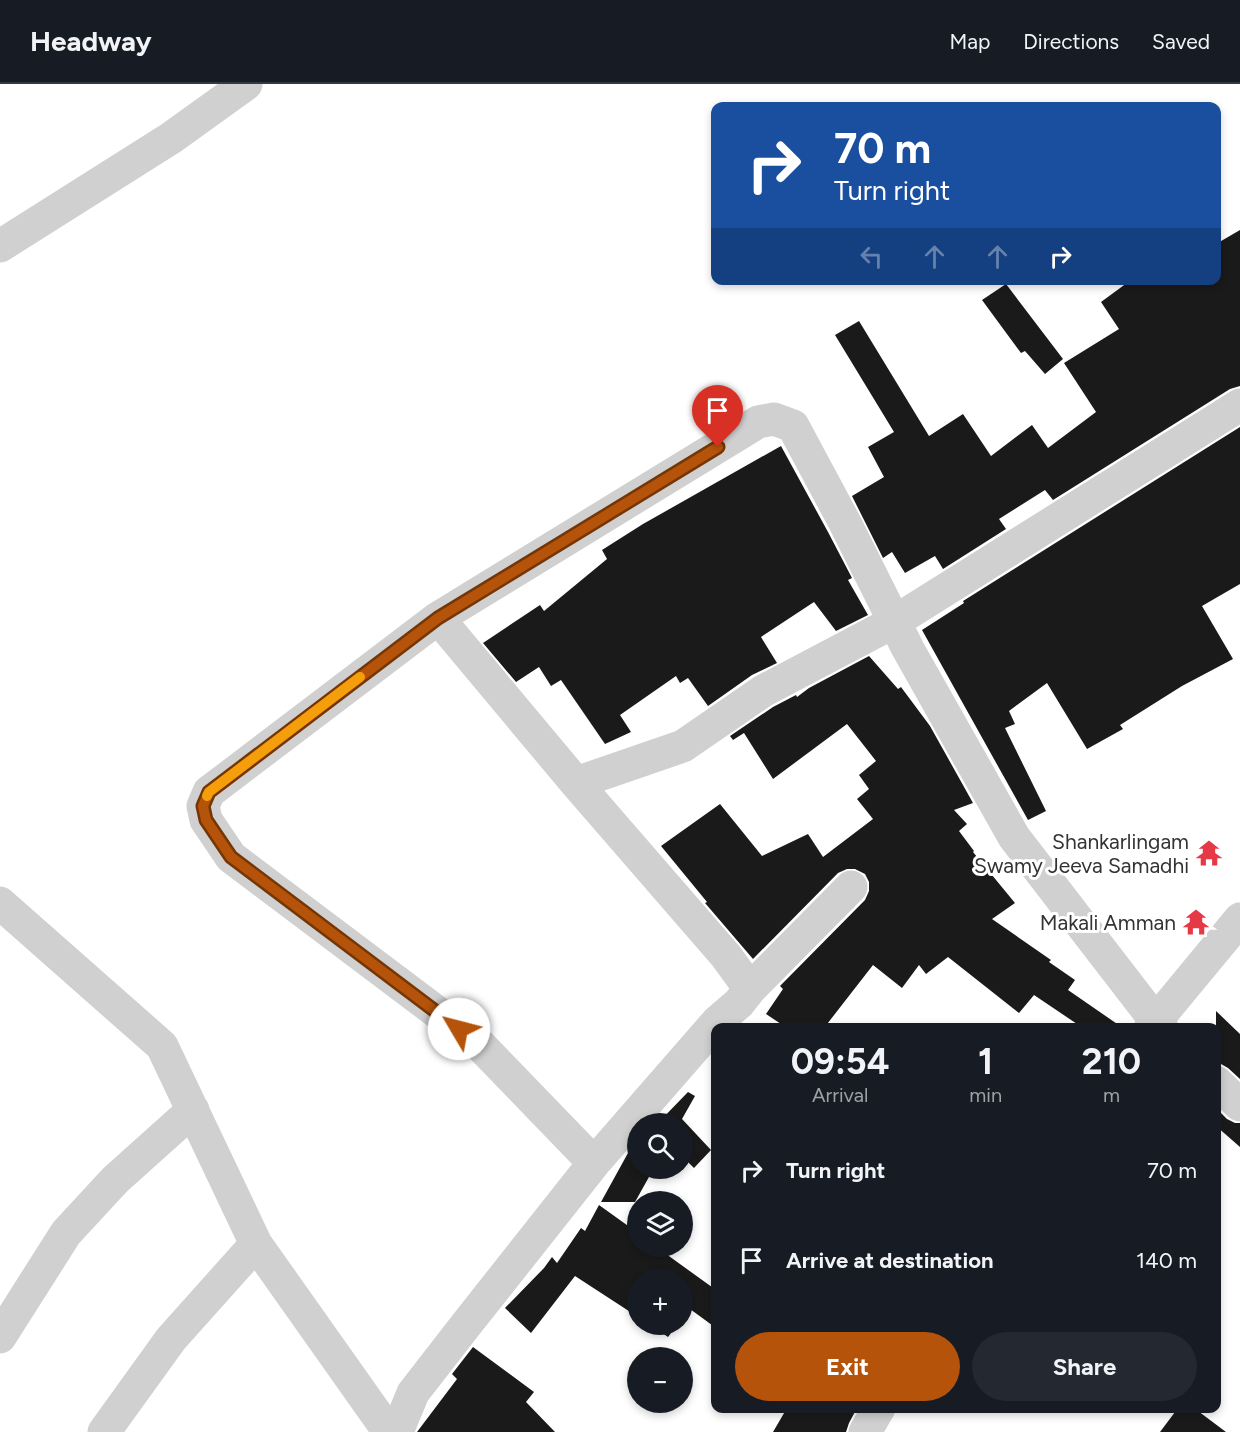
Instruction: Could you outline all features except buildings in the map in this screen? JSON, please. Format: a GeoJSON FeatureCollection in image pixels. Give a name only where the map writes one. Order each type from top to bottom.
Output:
{"type":"FeatureCollection","features":[{"type":"Feature","properties":{"kind":"street"},"geometry":{"type":"LineString","coordinates":[[0,246],[171,138],[246,84]]}},
{"type":"Feature","properties":{"kind":"street"},"geometry":{"type":"LineString","coordinates":[[576,783],[683,746],[763,691],[894,622],[1240,405]]}},
{"type":"Feature","properties":{"kind":"street"},"geometry":{"type":"LineString","coordinates":[[594,1163],[478,1043],[231,857],[206,820],[203,806],[209,792],[438,618],[758,422],[774,419],[793,426],[940,709],[1014,837],[1154,1023]]}},
{"type":"Feature","properties":{"kind":"street"},"geometry":{"type":"LineString","coordinates":[[438,618],[576,783],[726,956],[750,989]]}},
{"type":"Feature","properties":{"kind":"street"},"geometry":{"type":"LineString","coordinates":[[716,1023],[739,1003],[750,989],[851,887]]}},
{"type":"Feature","properties":{"kind":"street"},"geometry":{"type":"LineString","coordinates":[[0,903],[162,1046],[256,1244],[389,1432]]}},
{"type":"Feature","properties":{"kind":"street"},"geometry":{"type":"LineString","coordinates":[[1157,1023],[1240,919]]}},
{"type":"Feature","properties":{"kind":"street"},"geometry":{"type":"LineString","coordinates":[[398,1432],[413,1393],[594,1163],[711,1029]]}},
{"type":"Feature","properties":{"kind":"street"},"geometry":{"type":"LineString","coordinates":[[1221,1087],[1240,1105]]}},
{"type":"Feature","properties":{"kind":"street"},"geometry":{"type":"LineString","coordinates":[[0,1337],[66,1233],[115,1180],[194,1110]]}},
{"type":"Feature","properties":{"kind":"street"},"geometry":{"type":"LineString","coordinates":[[104,1432],[171,1339],[256,1244]]}},
{"type":"Feature","properties":{"kind":"street"},"geometry":{"type":"LineString","coordinates":[[865,1432],[876,1413]]}},
{"type":"Feature","properties":{"kind":"slow traffic"},"geometry":{"type":"LineString","coordinates":[[207,796],[209,792],[360,677]]}},
{"type":"Feature","properties":{"kind":"place","name":"Shankarlingam Swamy Jeeva Samadhi"},"geometry":{"type":"Point","coordinates":[1209,853]}},
{"type":"Feature","properties":{"kind":"place","name":"Makali Amman"},"geometry":{"type":"Point","coordinates":[1196,922]}},
{"type":"Feature","properties":{"kind":"route"},"geometry":{"type":"LineString","coordinates":[[459,1029],[231,857],[206,820],[203,806],[209,792],[438,618],[718,447]]}}]}
